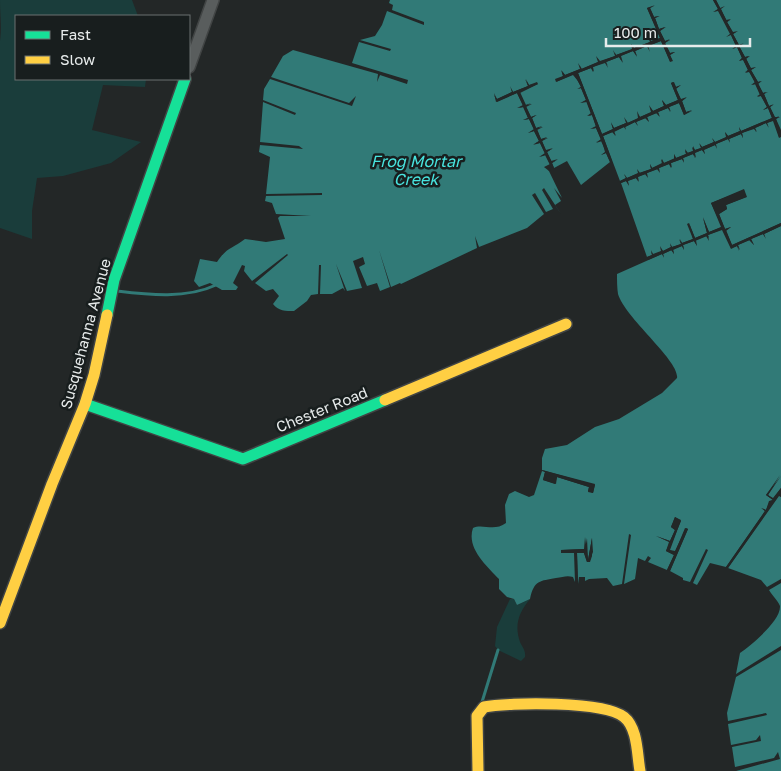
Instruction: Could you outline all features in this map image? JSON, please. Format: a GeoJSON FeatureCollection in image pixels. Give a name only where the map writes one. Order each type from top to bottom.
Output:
{"type":"FeatureCollection","features":[{"type":"Feature","properties":{"kind":"street"},"geometry":{"type":"LineString","coordinates":[[190,64],[213,0]]}},
{"type":"Feature","properties":{"kind":"street","name":"Susquehanna Avenue"},"geometry":{"type":"LineString","coordinates":[[0,622],[49,492],[85,404],[94,375],[114,280],[185,80]]}},
{"type":"Feature","properties":{"kind":"street","name":"Chester Road"},"geometry":{"type":"LineString","coordinates":[[85,404],[243,459],[566,324]]}},
{"type":"Feature","properties":{"kind":"street"},"geometry":{"type":"LineString","coordinates":[[478,771],[477,716],[480,710],[495,705],[597,707],[612,710],[624,717],[631,729],[640,771]]}},
{"type":"Feature","properties":{"kind":"shaded area"},"geometry":{"type":"Polygon","coordinates":[[[0,0],[132,0],[138,15],[15,15],[15,80],[146,80],[145,87],[103,85],[92,130],[141,142],[111,163],[63,176],[37,178],[32,211],[32,239],[0,228],[0,0]]]}},
{"type":"Feature","properties":{"kind":"shaded area"},"geometry":{"type":"Polygon","coordinates":[[[510,599],[514,599],[517,605],[530,599],[520,614],[517,630],[525,655],[521,661],[498,650],[495,646],[497,627],[510,599]]]}},
{"type":"Feature","properties":{"kind":"water","name":"Frog Mortar Creek"},"geometry":{"type":"Polygon","coordinates":[[[390,0],[713,0],[718,9],[714,12],[718,10],[736,46],[732,49],[737,47],[742,58],[739,61],[743,59],[748,70],[745,72],[749,71],[755,83],[752,85],[755,84],[760,95],[757,96],[761,96],[767,107],[763,110],[768,108],[772,118],[741,131],[739,127],[740,131],[728,136],[725,132],[727,137],[715,142],[712,138],[714,142],[702,147],[700,144],[701,148],[695,150],[692,147],[693,151],[687,153],[685,150],[686,154],[676,158],[674,154],[675,158],[664,163],[662,159],[662,163],[652,168],[650,164],[651,169],[627,178],[624,174],[626,178],[620,181],[603,136],[613,132],[615,136],[614,132],[624,127],[626,129],[625,127],[635,122],[638,126],[636,122],[646,118],[649,122],[647,117],[657,113],[659,116],[658,112],[668,108],[670,112],[669,107],[679,103],[684,115],[692,110],[686,112],[682,101],[686,98],[681,100],[676,88],[681,85],[676,87],[674,82],[671,83],[678,100],[666,105],[662,100],[664,106],[653,111],[650,107],[652,112],[640,117],[638,115],[639,118],[627,123],[626,120],[626,123],[614,128],[611,123],[613,129],[602,134],[578,73],[591,68],[593,72],[593,67],[605,62],[608,66],[606,62],[619,57],[622,62],[620,56],[633,51],[637,56],[635,51],[647,46],[649,50],[648,46],[661,41],[670,61],[672,60],[670,55],[675,52],[670,53],[665,43],[670,40],[665,41],[660,31],[665,27],[659,29],[655,18],[659,16],[654,17],[650,8],[654,6],[647,8],[660,38],[651,41],[649,37],[650,42],[634,48],[631,44],[633,49],[616,55],[615,53],[615,56],[599,62],[598,59],[598,62],[581,69],[580,66],[580,69],[565,75],[562,71],[563,76],[556,82],[574,74],[581,87],[578,89],[581,88],[586,100],[581,103],[586,101],[591,114],[588,116],[592,115],[596,127],[591,129],[596,128],[601,140],[596,142],[601,141],[606,152],[601,155],[606,153],[610,162],[581,185],[567,161],[554,168],[552,163],[557,160],[552,162],[547,152],[552,149],[546,151],[542,141],[547,137],[541,139],[537,129],[542,126],[536,128],[532,118],[536,115],[531,117],[526,106],[531,103],[526,105],[520,92],[538,84],[529,85],[526,79],[528,86],[513,92],[511,88],[512,92],[497,99],[494,95],[497,102],[517,93],[523,106],[518,108],[523,107],[528,118],[523,120],[529,119],[534,130],[528,133],[534,131],[539,141],[534,144],[540,143],[545,154],[540,157],[545,155],[550,165],[544,168],[547,167],[562,198],[554,188],[561,201],[555,205],[544,188],[542,190],[553,209],[546,212],[535,193],[532,195],[544,214],[527,228],[479,247],[475,236],[477,248],[391,287],[379,250],[390,287],[380,291],[377,283],[367,286],[359,267],[365,264],[363,257],[353,261],[362,288],[347,291],[336,264],[345,291],[343,288],[332,294],[320,294],[321,265],[319,265],[318,294],[311,295],[307,301],[294,311],[285,311],[277,308],[273,304],[279,296],[273,289],[266,291],[255,283],[287,254],[252,281],[244,271],[245,266],[242,265],[233,283],[238,287],[236,290],[222,290],[210,283],[199,287],[194,281],[200,259],[217,262],[227,251],[245,239],[266,242],[285,239],[278,218],[280,216],[311,216],[276,214],[272,203],[265,201],[266,196],[322,195],[322,193],[266,194],[270,157],[259,152],[260,145],[303,149],[299,146],[260,142],[263,102],[295,115],[296,113],[263,100],[264,89],[270,79],[352,106],[356,96],[349,103],[271,77],[283,56],[293,50],[378,74],[377,82],[380,75],[407,84],[408,80],[352,63],[359,42],[390,51],[391,49],[360,40],[375,36],[382,25],[387,11],[424,25],[424,22],[392,10],[393,5],[389,3],[390,0]]]}},
{"type":"Feature","properties":{"kind":"water"},"geometry":{"type":"Polygon","coordinates":[[[716,0],[781,0],[781,135],[776,119],[779,116],[775,118],[770,107],[773,105],[769,106],[764,94],[766,92],[763,93],[758,83],[761,81],[758,82],[751,70],[756,67],[751,69],[746,58],[749,56],[745,57],[739,46],[743,44],[739,45],[733,34],[736,32],[733,33],[727,22],[730,20],[727,21],[716,0]]]}},
{"type":"Feature","properties":{"kind":"water"},"geometry":{"type":"Polygon","coordinates":[[[774,120],[779,137],[781,137],[781,223],[732,245],[726,230],[731,227],[725,229],[719,214],[727,209],[726,205],[746,197],[744,190],[711,203],[722,227],[709,232],[703,218],[707,233],[695,238],[689,223],[693,239],[682,243],[680,239],[681,244],[672,247],[670,244],[671,247],[663,251],[660,248],[662,251],[653,255],[651,251],[652,255],[647,257],[621,183],[626,181],[629,185],[627,181],[636,178],[638,181],[637,177],[646,174],[647,176],[647,173],[659,170],[659,168],[669,164],[671,168],[671,163],[682,159],[684,162],[683,158],[693,154],[695,158],[694,153],[702,150],[705,154],[703,150],[716,146],[716,144],[728,139],[730,142],[729,139],[741,134],[743,138],[742,133],[754,128],[756,132],[755,128],[766,123],[768,127],[767,123],[774,120]]]}},
{"type":"Feature","properties":{"kind":"water"},"geometry":{"type":"Polygon","coordinates":[[[781,226],[781,476],[766,495],[773,500],[769,501],[766,510],[762,508],[765,511],[726,567],[710,563],[697,585],[693,583],[708,550],[706,549],[690,582],[683,580],[683,578],[670,571],[688,529],[685,528],[675,552],[669,550],[681,521],[675,517],[671,527],[675,530],[670,541],[656,536],[670,542],[666,551],[674,555],[667,570],[648,562],[651,558],[648,556],[645,561],[638,558],[635,579],[624,584],[631,535],[629,534],[622,584],[613,586],[607,578],[585,581],[585,577],[579,577],[578,584],[577,553],[584,553],[587,562],[590,562],[592,556],[592,538],[588,560],[587,538],[585,549],[561,550],[575,553],[575,582],[573,577],[569,576],[538,582],[530,599],[517,605],[514,599],[507,597],[499,589],[499,579],[475,549],[472,543],[473,528],[480,526],[497,527],[506,523],[505,505],[509,494],[515,491],[529,497],[534,495],[542,471],[545,472],[543,480],[555,484],[557,477],[589,487],[588,491],[593,493],[595,484],[542,470],[542,458],[545,449],[567,445],[595,427],[619,419],[662,393],[677,378],[676,370],[670,361],[623,304],[618,294],[617,274],[662,254],[664,257],[663,254],[672,250],[674,254],[673,250],[682,246],[684,250],[683,245],[694,241],[697,246],[695,241],[707,236],[709,238],[708,235],[723,229],[731,248],[737,246],[740,250],[738,245],[750,240],[754,245],[751,239],[763,234],[765,237],[764,234],[781,226]]]}},
{"type":"Feature","properties":{"kind":"water"},"geometry":{"type":"Polygon","coordinates":[[[781,476],[781,488],[773,499],[768,495],[781,476]]]}},
{"type":"Feature","properties":{"kind":"water"},"geometry":{"type":"Polygon","coordinates":[[[779,495],[781,497],[781,579],[767,587],[761,580],[728,568],[779,495]]]}},
{"type":"Feature","properties":{"kind":"water"},"geometry":{"type":"Polygon","coordinates":[[[781,583],[781,646],[736,674],[740,653],[751,645],[776,619],[780,606],[769,590],[781,583]]]}},
{"type":"Feature","properties":{"kind":"water"},"geometry":{"type":"Polygon","coordinates":[[[781,650],[781,771],[736,771],[780,759],[778,752],[774,758],[735,767],[732,747],[761,741],[760,735],[756,740],[731,745],[728,724],[767,715],[766,713],[728,721],[727,713],[736,677],[781,650]]]}},
{"type":"Feature","properties":{"kind":"pier"},"geometry":{"type":"Polygon","coordinates":[[[713,0],[716,0],[720,8],[725,6],[721,9],[726,20],[731,19],[727,22],[733,32],[738,31],[733,34],[739,45],[744,43],[739,46],[745,57],[750,56],[746,59],[751,68],[756,67],[751,70],[758,82],[762,81],[758,84],[763,93],[768,92],[764,94],[769,106],[774,104],[770,107],[775,117],[780,117],[776,119],[781,130],[781,137],[779,138],[773,121],[767,123],[769,128],[766,123],[755,128],[757,132],[754,129],[742,133],[743,138],[741,134],[729,139],[730,143],[728,139],[716,144],[717,149],[715,145],[704,150],[705,154],[702,150],[695,153],[696,158],[693,154],[683,158],[684,163],[682,159],[671,163],[672,168],[669,164],[659,168],[660,173],[657,169],[647,173],[648,178],[645,174],[638,177],[639,182],[636,178],[628,181],[629,186],[626,181],[621,183],[620,181],[626,178],[624,174],[627,178],[638,173],[637,169],[640,173],[651,169],[650,164],[652,168],[662,164],[661,159],[664,163],[674,159],[674,154],[676,158],[686,154],[685,149],[688,153],[693,151],[693,146],[695,150],[701,148],[699,143],[702,147],[714,142],[712,138],[715,142],[726,137],[725,132],[728,136],[740,131],[739,127],[741,131],[772,118],[768,108],[763,110],[767,107],[761,96],[757,97],[760,94],[756,84],[751,85],[755,82],[749,72],[745,73],[748,70],[743,60],[739,61],[742,58],[737,47],[733,49],[736,46],[731,35],[726,37],[730,34],[718,11],[713,12],[718,9],[713,0]]]}},
{"type":"Feature","properties":{"kind":"pier"},"geometry":{"type":"Polygon","coordinates":[[[655,5],[650,8],[654,17],[660,16],[655,18],[659,29],[666,27],[660,31],[665,41],[670,39],[665,43],[670,53],[675,52],[670,55],[673,61],[670,62],[661,41],[648,46],[650,52],[647,46],[635,51],[637,57],[633,51],[621,56],[623,63],[619,57],[606,62],[608,68],[605,63],[593,67],[594,72],[591,68],[578,73],[602,134],[613,129],[611,122],[614,128],[626,123],[624,117],[628,123],[638,118],[637,111],[640,117],[651,112],[649,105],[653,111],[664,106],[662,100],[666,105],[678,100],[671,83],[673,82],[676,87],[681,85],[676,89],[681,99],[687,97],[682,101],[686,112],[692,111],[684,115],[679,103],[669,107],[671,112],[668,108],[658,112],[660,117],[656,113],[647,117],[649,122],[645,118],[636,122],[638,126],[635,122],[625,127],[626,130],[624,127],[614,131],[616,136],[612,132],[603,136],[612,161],[610,162],[606,153],[601,155],[605,152],[602,141],[596,143],[601,139],[596,128],[590,129],[596,126],[592,115],[587,116],[591,113],[587,102],[580,103],[586,100],[581,88],[577,89],[581,87],[578,81],[573,75],[556,82],[555,79],[563,76],[561,70],[565,75],[580,69],[578,63],[582,69],[598,62],[596,56],[600,61],[615,56],[613,50],[616,55],[632,49],[631,44],[634,48],[650,42],[648,36],[651,41],[660,38],[647,8],[655,5]]]}},
{"type":"Feature","properties":{"kind":"pier"},"geometry":{"type":"Polygon","coordinates":[[[525,79],[529,85],[537,82],[538,84],[520,93],[525,105],[532,104],[526,107],[531,117],[537,115],[532,118],[536,128],[543,127],[537,130],[541,139],[548,138],[542,141],[546,150],[553,148],[547,152],[551,161],[558,159],[552,163],[554,168],[550,167],[551,170],[549,171],[544,167],[550,164],[546,155],[539,157],[545,153],[540,143],[533,145],[539,141],[534,131],[528,133],[534,129],[529,119],[523,120],[528,118],[524,107],[517,108],[523,105],[517,93],[496,102],[494,93],[497,99],[512,92],[510,86],[513,92],[528,86],[525,79]]]}},
{"type":"Feature","properties":{"kind":"pier"},"geometry":{"type":"Polygon","coordinates":[[[744,189],[747,197],[726,205],[727,209],[719,214],[725,229],[731,227],[726,231],[732,245],[781,223],[781,226],[764,234],[766,239],[763,234],[751,239],[754,245],[749,240],[738,245],[739,251],[737,246],[731,249],[722,230],[708,235],[709,241],[706,236],[696,240],[697,246],[694,241],[683,245],[684,250],[682,246],[673,249],[674,254],[671,250],[663,254],[664,258],[662,254],[648,260],[647,257],[652,255],[651,250],[653,254],[661,251],[660,246],[663,251],[671,247],[670,243],[672,247],[681,244],[679,239],[682,243],[693,239],[687,224],[689,223],[695,238],[707,233],[703,217],[709,232],[721,227],[711,203],[744,189]]]}},
{"type":"Feature","properties":{"kind":"pier"},"geometry":{"type":"Polygon","coordinates":[[[542,470],[595,485],[593,493],[588,492],[589,487],[557,477],[556,484],[543,480],[545,472],[542,470]]]}},
{"type":"Feature","properties":{"kind":"pier"},"geometry":{"type":"Polygon","coordinates":[[[780,475],[768,495],[773,498],[781,488],[781,497],[779,496],[728,568],[726,567],[765,511],[761,508],[766,510],[770,501],[773,500],[766,495],[780,475]]]}},
{"type":"Feature","properties":{"kind":"pier"},"geometry":{"type":"Polygon","coordinates":[[[675,517],[681,520],[670,550],[675,551],[686,528],[688,529],[670,571],[667,570],[674,555],[666,551],[669,542],[656,536],[670,541],[675,530],[671,527],[675,517]]]}},
{"type":"Feature","properties":{"kind":"pier"},"geometry":{"type":"Polygon","coordinates":[[[585,537],[588,560],[592,538],[593,552],[589,562],[587,562],[584,553],[577,553],[578,584],[575,582],[574,553],[561,553],[561,550],[584,549],[585,537]]]}},
{"type":"Feature","properties":{"kind":"waterway","name":"Frog Mortar Creek"},"geometry":{"type":"LineString","coordinates":[[117,291],[168,295],[193,292],[216,285]]}},
{"type":"Feature","properties":{"kind":"waterway"},"geometry":{"type":"LineString","coordinates":[[482,702],[498,650]]}},
{"type":"Feature","properties":{"kind":"traffic: fast"},"geometry":{"type":"LineString","coordinates":[[107,315],[114,280],[185,80]]}},
{"type":"Feature","properties":{"kind":"traffic: fast"},"geometry":{"type":"LineString","coordinates":[[85,404],[243,459],[385,400]]}},
{"type":"Feature","properties":{"kind":"traffic: slow"},"geometry":{"type":"LineString","coordinates":[[0,623],[52,484],[85,404],[94,375],[107,315]]}},
{"type":"Feature","properties":{"kind":"traffic: slow"},"geometry":{"type":"LineString","coordinates":[[385,400],[566,324]]}},
{"type":"Feature","properties":{"kind":"traffic: slow"},"geometry":{"type":"LineString","coordinates":[[478,771],[477,716],[484,707],[514,704],[578,705],[613,712],[624,717],[632,728],[640,771]]}}]}
